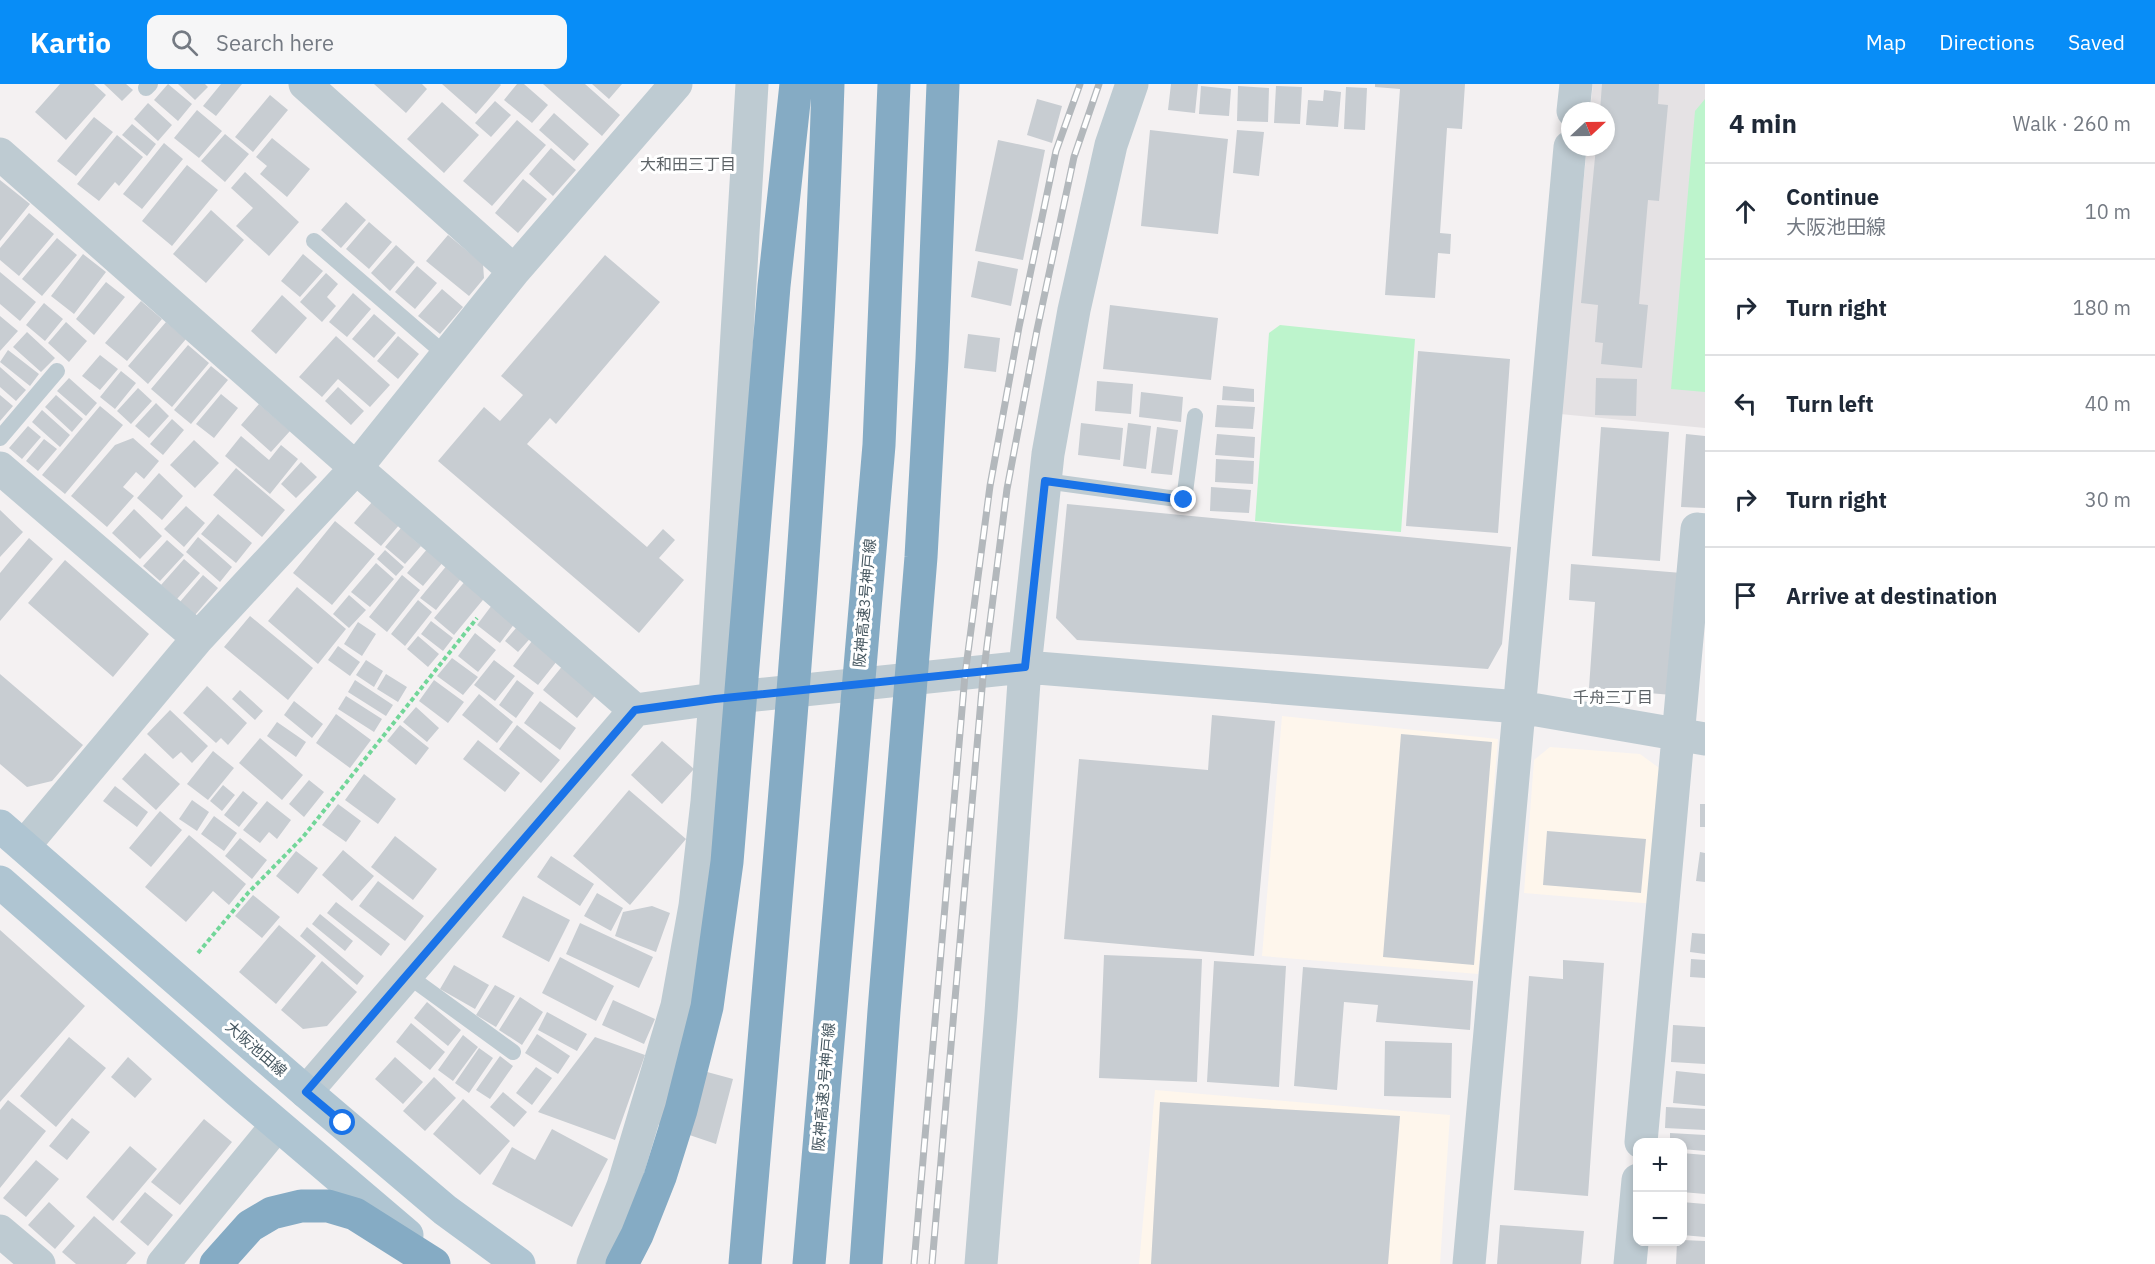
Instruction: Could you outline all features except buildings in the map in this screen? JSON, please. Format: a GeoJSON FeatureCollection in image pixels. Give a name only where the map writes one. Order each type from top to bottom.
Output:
{"type":"FeatureCollection","features":[{"type":"Feature","properties":{"kind":"highway"},"geometry":{"type":"LineString","coordinates":[[622,1264],[637,1235],[660,1177],[681,1110],[707,1007],[727,862],[773,298],[796,84]]}},
{"type":"Feature","properties":{"kind":"highway"},"geometry":{"type":"LineString","coordinates":[[745,1264],[812,440],[825,199],[828,84]]}},
{"type":"Feature","properties":{"kind":"highway","name":"阪神高速3号神戸線"},"geometry":{"type":"LineString","coordinates":[[809,1264],[879,445],[894,84]]}},
{"type":"Feature","properties":{"kind":"highway"},"geometry":{"type":"LineString","coordinates":[[866,1264],[922,545],[943,84]]}},
{"type":"Feature","properties":{"kind":"highway"},"geometry":{"type":"LineString","coordinates":[[216,1264],[250,1226],[272,1213],[301,1206],[328,1206],[355,1214],[434,1264]]}},
{"type":"Feature","properties":{"kind":"main road","name":"大阪池田線"},"geometry":{"type":"LineString","coordinates":[[12,836],[445,1210],[519,1264]]}},
{"type":"Feature","properties":{"kind":"main road"},"geometry":{"type":"LineString","coordinates":[[0,882],[277,1125],[444,1264]]}},
{"type":"Feature","properties":{"kind":"street"},"geometry":{"type":"LineString","coordinates":[[305,84],[514,271]]}},
{"type":"Feature","properties":{"kind":"street"},"geometry":{"type":"LineString","coordinates":[[12,836],[356,468],[514,271],[676,84]]}},
{"type":"Feature","properties":{"kind":"street"},"geometry":{"type":"LineString","coordinates":[[593,1264],[623,1186],[677,1006],[695,906],[708,802],[752,84]]}},
{"type":"Feature","properties":{"kind":"street"},"geometry":{"type":"LineString","coordinates":[[981,1264],[1025,667],[1048,454],[1074,310],[1112,145],[1132,84]]}},
{"type":"Feature","properties":{"kind":"street"},"geometry":{"type":"LineString","coordinates":[[1574,102],[1576,84]]}},
{"type":"Feature","properties":{"kind":"street"},"geometry":{"type":"LineString","coordinates":[[0,154],[635,710]]}},
{"type":"Feature","properties":{"kind":"street"},"geometry":{"type":"LineString","coordinates":[[1469,1264],[1569,156]]}},
{"type":"Feature","properties":{"kind":"street"},"geometry":{"type":"LineString","coordinates":[[0,468],[198,638]]}},
{"type":"Feature","properties":{"kind":"street"},"geometry":{"type":"LineString","coordinates":[[1642,1138],[1692,737],[1697,529],[1705,530]]}},
{"type":"Feature","properties":{"kind":"street"},"geometry":{"type":"LineString","coordinates":[[306,1092],[635,710],[715,699],[1025,667],[1520,707],[1692,737]]}},
{"type":"Feature","properties":{"kind":"street"},"geometry":{"type":"LineString","coordinates":[[163,1264],[277,1125]]}},
{"type":"Feature","properties":{"kind":"street"},"geometry":{"type":"LineString","coordinates":[[1630,1264],[1637,1192]]}},
{"type":"Feature","properties":{"kind":"street"},"geometry":{"type":"LineString","coordinates":[[0,1231],[39,1264]]}},
{"type":"Feature","properties":{"kind":"lane"},"geometry":{"type":"LineString","coordinates":[[314,241],[446,355]]}},
{"type":"Feature","properties":{"kind":"lane"},"geometry":{"type":"LineString","coordinates":[[0,438],[57,371]]}},
{"type":"Feature","properties":{"kind":"lane"},"geometry":{"type":"LineString","coordinates":[[1045,481],[1184,500],[1195,416]]}},
{"type":"Feature","properties":{"kind":"lane"},"geometry":{"type":"LineString","coordinates":[[407,975],[513,1052]]}},
{"type":"Feature","properties":{"kind":"path"},"geometry":{"type":"LineString","coordinates":[[195,956],[248,893],[303,837],[499,591]]}},
{"type":"Feature","properties":{"kind":"shaded area"},"geometry":{"type":"Polygon","coordinates":[[[1593,84],[1705,84],[1705,428],[1560,414],[1586,156],[1615,156],[1615,102],[1591,102],[1593,84]]]}},
{"type":"Feature","properties":{"kind":"shaded area"},"geometry":{"type":"Polygon","coordinates":[[[1282,716],[1498,739],[1478,974],[1262,956],[1282,716]]]}},
{"type":"Feature","properties":{"kind":"shaded area"},"geometry":{"type":"Polygon","coordinates":[[[1550,747],[1640,754],[1666,773],[1655,904],[1524,893],[1534,760],[1550,747]]]}},
{"type":"Feature","properties":{"kind":"shaded area"},"geometry":{"type":"Polygon","coordinates":[[[1155,1090],[1450,1115],[1440,1264],[1139,1264],[1155,1090]]]}},
{"type":"Feature","properties":{"kind":"green space"},"geometry":{"type":"Polygon","coordinates":[[[1705,99],[1705,392],[1671,389],[1695,111],[1705,99]]]}},
{"type":"Feature","properties":{"kind":"green space"},"geometry":{"type":"Polygon","coordinates":[[[1280,325],[1415,339],[1401,532],[1255,521],[1269,333],[1280,325]]]}},
{"type":"Feature","properties":{"kind":"railway"},"geometry":{"type":"LineString","coordinates":[[914,1264],[965,675],[990,486],[1019,327],[1056,151],[1080,84]]}},
{"type":"Feature","properties":{"kind":"railway"},"geometry":{"type":"LineString","coordinates":[[932,1264],[983,677],[1007,489],[1037,330],[1074,157],[1099,84]]}},
{"type":"Feature","properties":{"kind":"district","name":"大和田三丁目"},"geometry":{"type":"Point","coordinates":[688,164]}},
{"type":"Feature","properties":{"kind":"district","name":"千舟三丁目"},"geometry":{"type":"Point","coordinates":[1613,697]}},
{"type":"Feature","properties":{"kind":"route"},"geometry":{"type":"LineString","coordinates":[[343,1123],[306,1092],[635,710],[715,699],[1025,667],[1045,481],[1184,500]]}}]}
